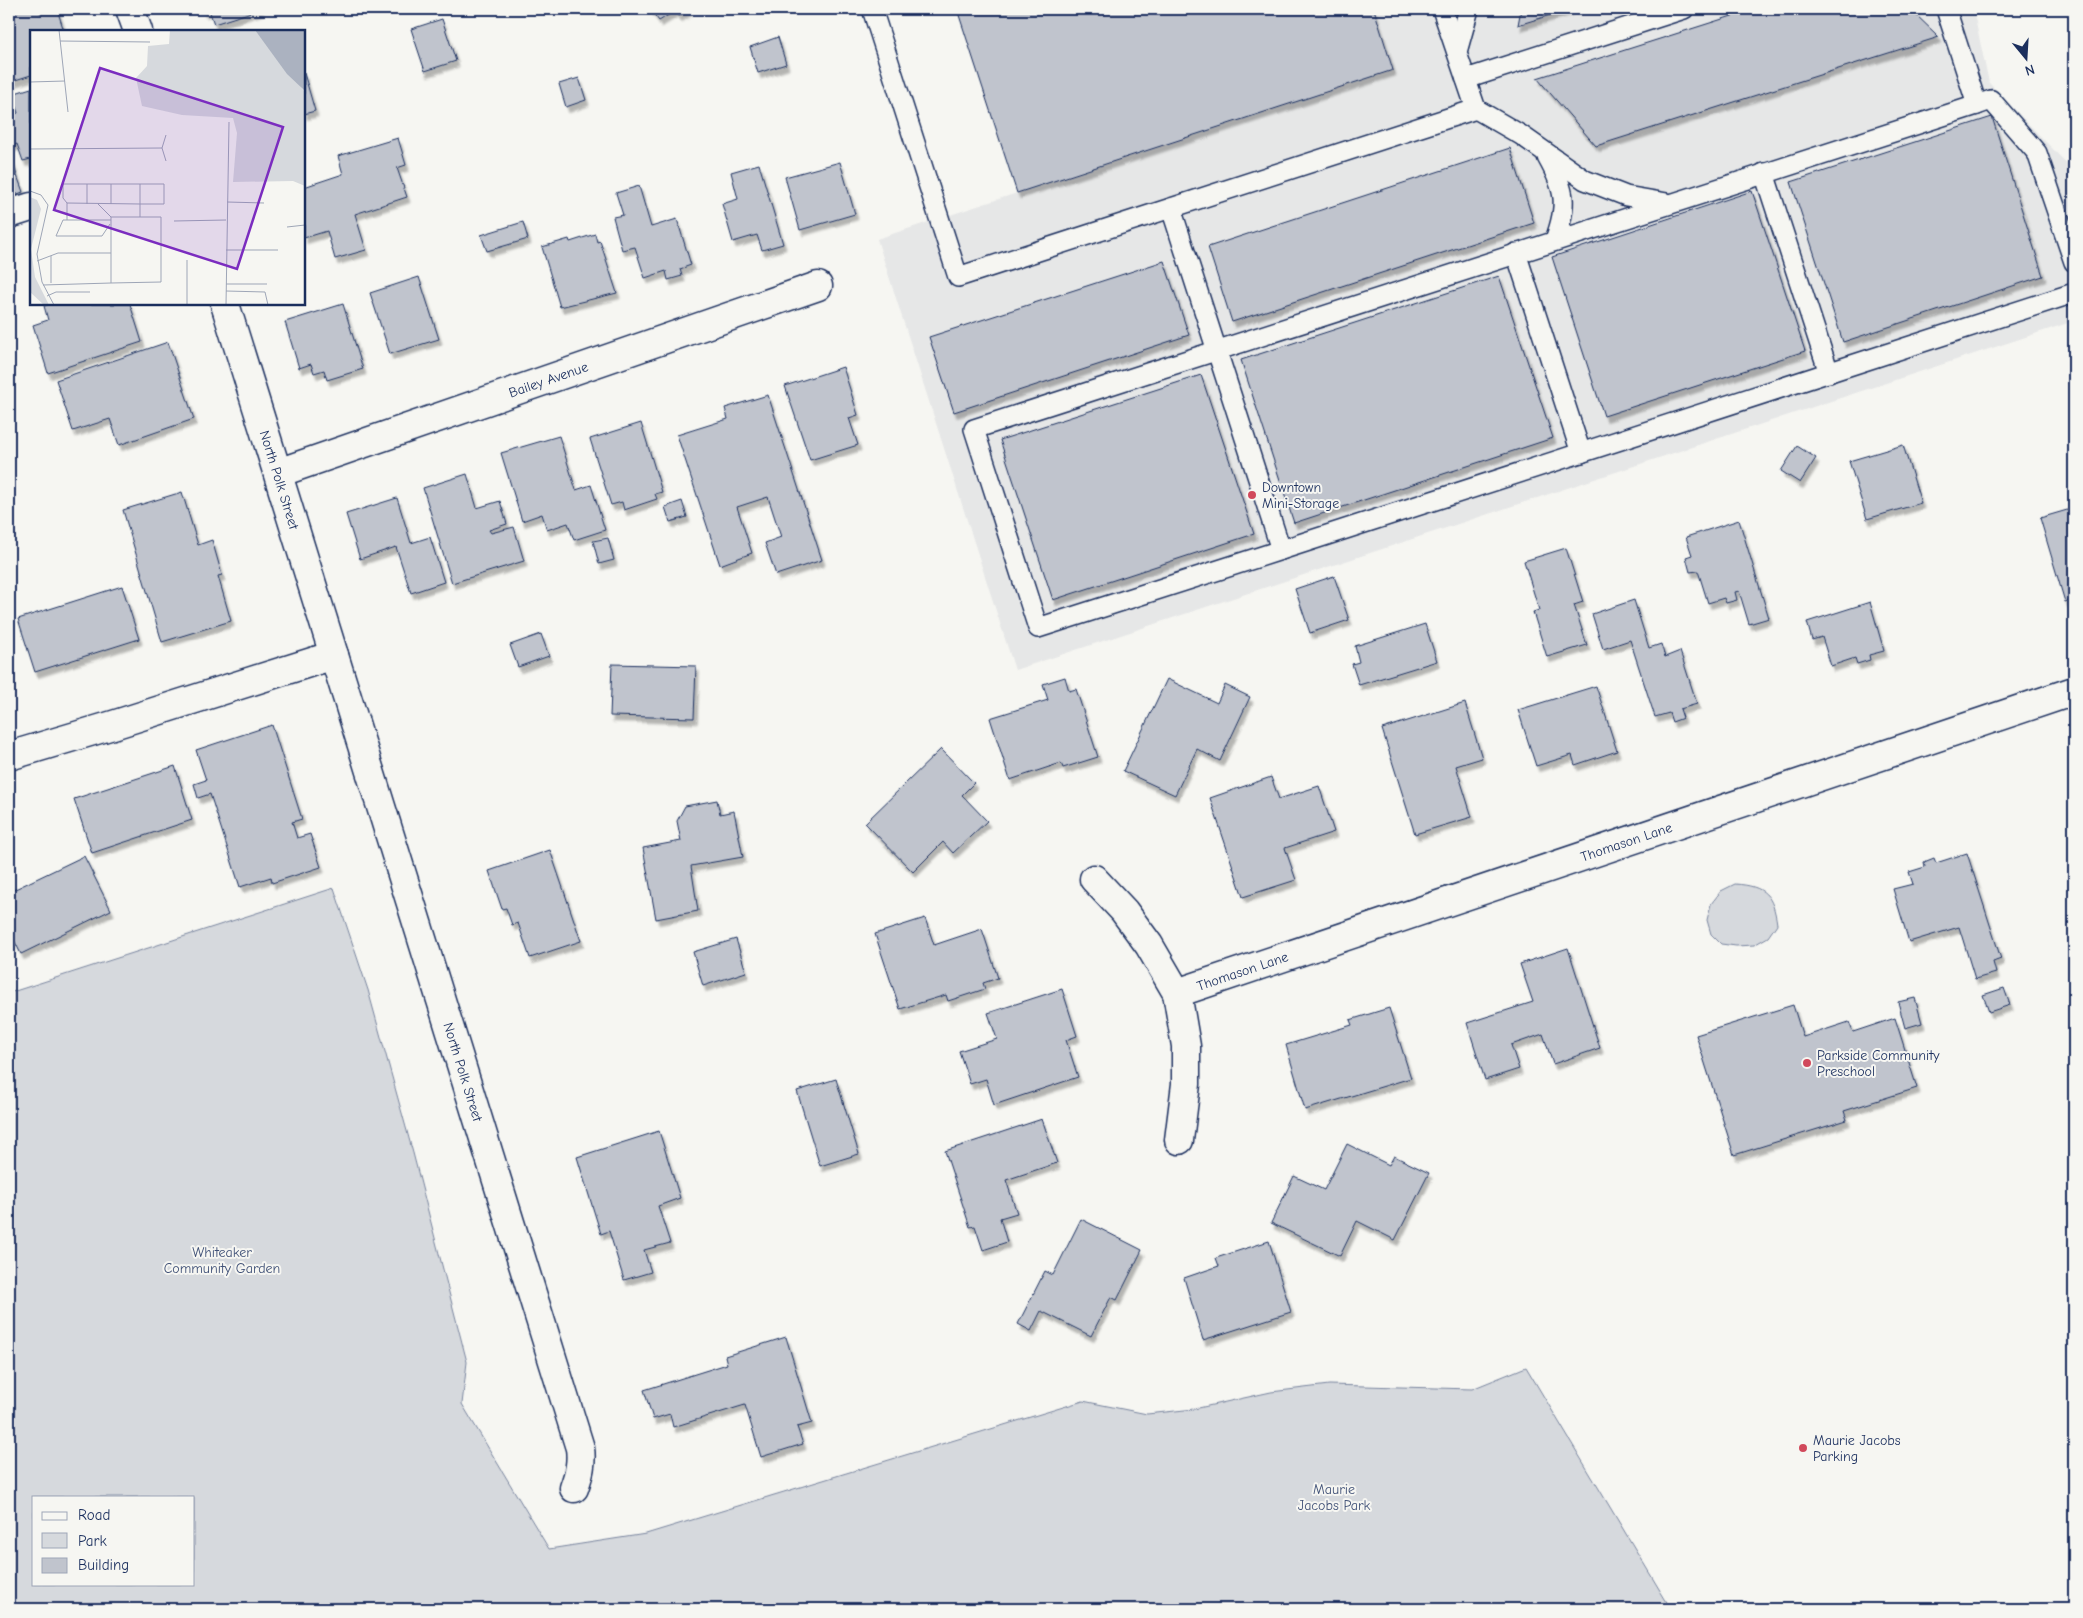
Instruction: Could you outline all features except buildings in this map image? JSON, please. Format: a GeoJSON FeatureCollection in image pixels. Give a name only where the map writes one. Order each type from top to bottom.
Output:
{"type":"FeatureCollection","features":[{"type":"Feature","properties":{"kind":"street"},"geometry":{"type":"LineString","coordinates":[[130,9],[138,30]]}},
{"type":"Feature","properties":{"kind":"street"},"geometry":{"type":"LineString","coordinates":[[9,214],[30,207]]}},
{"type":"Feature","properties":{"kind":"street","name":"Bailey Avenue"},"geometry":{"type":"LineString","coordinates":[[278,473],[818,286]]}},
{"type":"Feature","properties":{"kind":"street","name":"North Polk Street"},"geometry":{"type":"LineString","coordinates":[[225,305],[580,1448],[582,1459],[574,1488]]}},
{"type":"Feature","properties":{"kind":"street"},"geometry":{"type":"LineString","coordinates":[[9,756],[334,655]]}},
{"type":"Feature","properties":{"kind":"street","name":"Thomason Lane"},"geometry":{"type":"LineString","coordinates":[[1177,993],[2074,691]]}},
{"type":"Feature","properties":{"kind":"street"},"geometry":{"type":"LineString","coordinates":[[1094,879],[1124,911],[1144,938],[1177,993],[1186,1046],[1186,1084],[1179,1140]]}},
{"type":"Feature","properties":{"kind":"lane"},"geometry":{"type":"LineString","coordinates":[[872,9],[958,277],[1476,109]]}},
{"type":"Feature","properties":{"kind":"lane"},"geometry":{"type":"LineString","coordinates":[[1442,9],[1476,109],[1521,135],[1545,154],[1585,180],[1626,196],[1671,204]]}},
{"type":"Feature","properties":{"kind":"lane"},"geometry":{"type":"LineString","coordinates":[[1457,52],[1469,9]]}},
{"type":"Feature","properties":{"kind":"lane"},"geometry":{"type":"LineString","coordinates":[[1466,79],[1684,9]]}},
{"type":"Feature","properties":{"kind":"lane"},"geometry":{"type":"LineString","coordinates":[[1946,9],[1978,105]]}},
{"type":"Feature","properties":{"kind":"lane"},"geometry":{"type":"LineString","coordinates":[[2074,262],[2037,153],[1991,100],[974,428],[1038,628],[2074,293]]}},
{"type":"Feature","properties":{"kind":"lane"},"geometry":{"type":"LineString","coordinates":[[1545,154],[1560,180],[1563,201],[1563,216],[1555,240]]}},
{"type":"Feature","properties":{"kind":"lane"},"geometry":{"type":"LineString","coordinates":[[1764,173],[1829,373]]}},
{"type":"Feature","properties":{"kind":"lane"},"geometry":{"type":"LineString","coordinates":[[1171,208],[1281,550]]}},
{"type":"Feature","properties":{"kind":"lane"},"geometry":{"type":"LineString","coordinates":[[1516,253],[1580,453]]}},
{"type":"Feature","properties":{"kind":"shaded area","name":"Downtown Mini-Storage"},"geometry":{"type":"Polygon","coordinates":[[[1374,9],[1973,9],[1989,83],[2074,171],[2074,321],[1015,670],[877,239],[1393,70],[1374,9]]]}},
{"type":"Feature","properties":{"kind":"green space"},"geometry":{"type":"Polygon","coordinates":[[[1735,884],[1754,887],[1760,890],[1766,894],[1773,906],[1777,924],[1768,937],[1754,945],[1736,946],[1721,944],[1711,934],[1707,920],[1711,904],[1721,891],[1735,884]]]}},
{"type":"Feature","properties":{"kind":"green space"},"geometry":{"type":"Polygon","coordinates":[[[334,888],[368,990],[413,1153],[467,1362],[462,1404],[549,1549],[646,1534],[1083,1401],[1147,1414],[1194,1409],[1271,1392],[1329,1385],[1472,1389],[1526,1367],[1671,1609],[9,1609],[9,993],[334,888]]]}},
{"type":"Feature","properties":{"kind":"place","name":"Downtown Mini-Storage"},"geometry":{"type":"Point","coordinates":[1252,495]}},
{"type":"Feature","properties":{"kind":"place","name":"Parkside Community Preschool"},"geometry":{"type":"Point","coordinates":[1807,1063]}},
{"type":"Feature","properties":{"kind":"place","name":"Maurie Jacobs Parking"},"geometry":{"type":"Point","coordinates":[1803,1448]}},
{"type":"Feature","properties":{"kind":"park label","name":"Whiteaker Community Garden"},"geometry":{"type":"Point","coordinates":[222,1260]}},
{"type":"Feature","properties":{"kind":"park label","name":"Maurie Jacobs Park"},"geometry":{"type":"Point","coordinates":[1334,1498]}}]}
